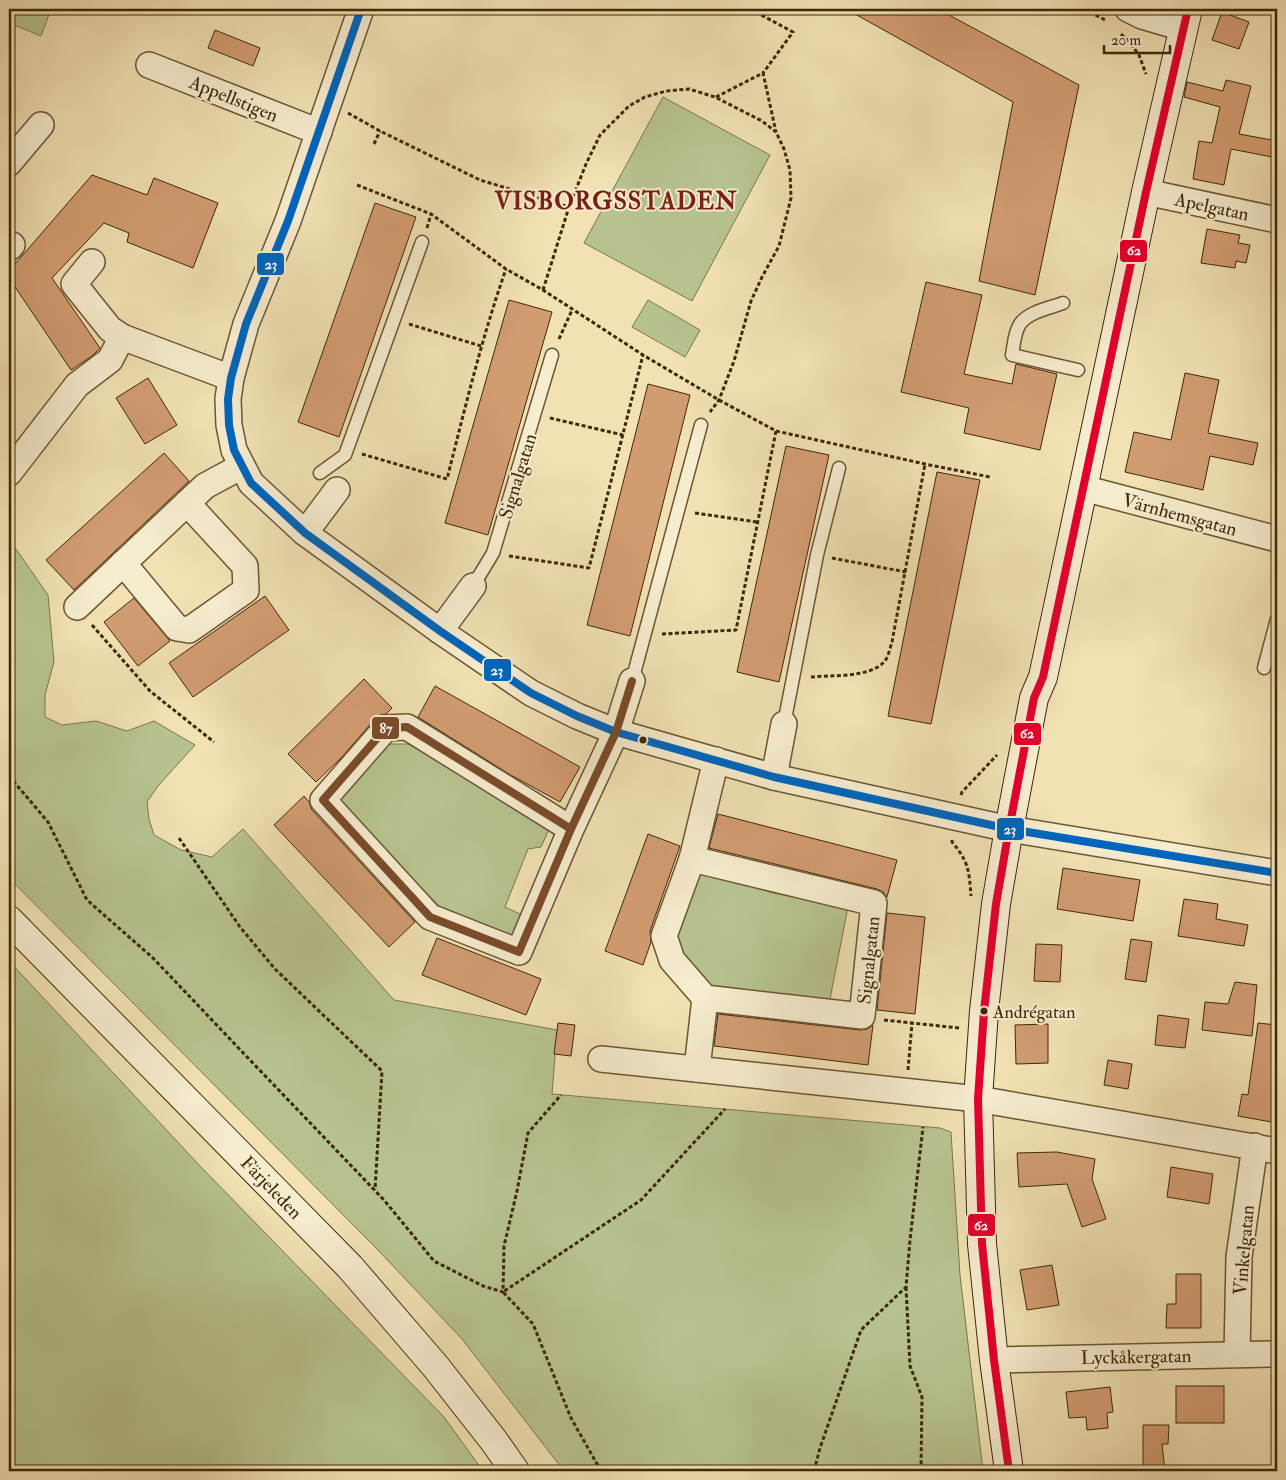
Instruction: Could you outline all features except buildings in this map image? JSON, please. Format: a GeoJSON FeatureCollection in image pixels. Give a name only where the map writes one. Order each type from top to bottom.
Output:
{"type":"FeatureCollection","features":[{"type":"Feature","properties":{"kind":"street"},"geometry":{"type":"LineString","coordinates":[[361,9],[288,221],[246,324],[231,378],[228,399],[229,425],[234,450],[251,483],[305,533],[440,631],[531,693],[577,716],[616,732],[774,777],[1009,829],[1277,873]]}},
{"type":"Feature","properties":{"kind":"street"},"geometry":{"type":"LineString","coordinates":[[1009,1471],[994,1360],[982,1244],[978,1099],[982,1031],[996,904],[1034,698],[1042,677],[1146,192],[1186,19],[1142,16],[1128,9]]}},
{"type":"Feature","properties":{"kind":"street","name":"Appellstigen"},"geometry":{"type":"LineString","coordinates":[[149,64],[320,132]]}},
{"type":"Feature","properties":{"kind":"street"},"geometry":{"type":"LineString","coordinates":[[9,163],[41,125]]}},
{"type":"Feature","properties":{"kind":"street","name":"Apelgatan"},"geometry":{"type":"LineString","coordinates":[[1146,192],[1277,220]]}},
{"type":"Feature","properties":{"kind":"street"},"geometry":{"type":"LineString","coordinates":[[92,262],[74,284],[110,329],[122,337],[231,378]]}},
{"type":"Feature","properties":{"kind":"street"},"geometry":{"type":"LineString","coordinates":[[9,473],[77,385],[110,360],[122,337]]}},
{"type":"Feature","properties":{"kind":"street"},"geometry":{"type":"LineString","coordinates":[[77,607],[205,486],[242,466]]}},
{"type":"Feature","properties":{"kind":"street"},"geometry":{"type":"LineString","coordinates":[[305,533],[329,482]]}},
{"type":"Feature","properties":{"kind":"street","name":"Värnhemsgatan"},"geometry":{"type":"LineString","coordinates":[[1083,488],[1277,540]]}},
{"type":"Feature","properties":{"kind":"street"},"geometry":{"type":"LineString","coordinates":[[123,563],[177,628],[189,630],[246,590],[244,566],[187,503]]}},
{"type":"Feature","properties":{"kind":"street","name":"Signalgatan"},"geometry":{"type":"LineString","coordinates":[[440,631],[473,586]]}},
{"type":"Feature","properties":{"kind":"street"},"geometry":{"type":"LineString","coordinates":[[571,829],[407,727],[386,728],[323,800],[430,917],[519,952],[571,829],[616,732],[632,681]]}},
{"type":"Feature","properties":{"kind":"street"},"geometry":{"type":"LineString","coordinates":[[774,777],[784,724]]}},
{"type":"Feature","properties":{"kind":"street"},"geometry":{"type":"LineString","coordinates":[[697,1069],[705,998],[672,960],[664,936],[692,859],[716,760]]}},
{"type":"Feature","properties":{"kind":"street","name":"Signalgatan"},"geometry":{"type":"LineString","coordinates":[[692,859],[874,903],[862,1016],[705,998]]}},
{"type":"Feature","properties":{"kind":"street","name":"Färjeleden"},"geometry":{"type":"LineString","coordinates":[[9,920],[350,1267],[436,1367],[515,1471]]}},
{"type":"Feature","properties":{"kind":"street"},"geometry":{"type":"LineString","coordinates":[[601,1059],[978,1099],[1266,1149]]}},
{"type":"Feature","properties":{"kind":"street","name":"Vinkelgatan"},"geometry":{"type":"LineString","coordinates":[[1237,1354],[1239,1257],[1266,1149]]}},
{"type":"Feature","properties":{"kind":"street","name":"Lyckåkergatan"},"geometry":{"type":"LineString","coordinates":[[994,1360],[1277,1354]]}},
{"type":"Feature","properties":{"kind":"lane"},"geometry":{"type":"LineString","coordinates":[[329,482],[345,455],[422,242]]}},
{"type":"Feature","properties":{"kind":"lane"},"geometry":{"type":"LineString","coordinates":[[1063,303],[1032,314],[1021,323],[1015,337],[1012,355],[1078,370]]}},
{"type":"Feature","properties":{"kind":"lane","name":"Signalgatan"},"geometry":{"type":"LineString","coordinates":[[473,586],[494,553],[552,355]]}},
{"type":"Feature","properties":{"kind":"lane"},"geometry":{"type":"LineString","coordinates":[[632,681],[701,425]]}},
{"type":"Feature","properties":{"kind":"lane"},"geometry":{"type":"LineString","coordinates":[[784,724],[817,555],[839,468]]}},
{"type":"Feature","properties":{"kind":"lane"},"geometry":{"type":"LineString","coordinates":[[1264,668],[1277,619]]}},
{"type":"Feature","properties":{"kind":"path"},"geometry":{"type":"LineString","coordinates":[[715,97],[763,73],[793,32],[750,9]]}},
{"type":"Feature","properties":{"kind":"path"},"geometry":{"type":"LineString","coordinates":[[719,400],[734,361],[751,300],[779,246],[791,198],[790,170],[784,149],[776,132],[763,73]]}},
{"type":"Feature","properties":{"kind":"path"},"geometry":{"type":"LineString","coordinates":[[542,290],[569,207],[586,164],[600,135],[629,106],[645,97],[666,91],[689,89],[715,97],[762,121],[776,132]]}},
{"type":"Feature","properties":{"kind":"path"},"geometry":{"type":"LineString","coordinates":[[343,110],[380,131],[480,180],[569,207]]}},
{"type":"Feature","properties":{"kind":"path"},"geometry":{"type":"LineString","coordinates":[[374,144],[380,131]]}},
{"type":"Feature","properties":{"kind":"path"},"geometry":{"type":"LineString","coordinates":[[357,185],[432,214],[506,269],[643,355],[776,431],[990,477]]}},
{"type":"Feature","properties":{"kind":"path"},"geometry":{"type":"LineString","coordinates":[[347,449],[447,479],[481,346],[506,269]]}},
{"type":"Feature","properties":{"kind":"path"},"geometry":{"type":"LineString","coordinates":[[552,355],[572,310]]}},
{"type":"Feature","properties":{"kind":"path"},"geometry":{"type":"LineString","coordinates":[[394,320],[481,346]]}},
{"type":"Feature","properties":{"kind":"path"},"geometry":{"type":"LineString","coordinates":[[494,553],[589,568],[643,355]]}},
{"type":"Feature","properties":{"kind":"path"},"geometry":{"type":"LineString","coordinates":[[535,414],[623,435]]}},
{"type":"Feature","properties":{"kind":"path"},"geometry":{"type":"LineString","coordinates":[[645,636],[736,630],[776,431]]}},
{"type":"Feature","properties":{"kind":"path"},"geometry":{"type":"LineString","coordinates":[[793,678],[857,674],[872,670],[884,662],[892,642],[925,464]]}},
{"type":"Feature","properties":{"kind":"path"},"geometry":{"type":"LineString","coordinates":[[677,510],[757,522]]}},
{"type":"Feature","properties":{"kind":"path"},"geometry":{"type":"LineString","coordinates":[[817,555],[906,572]]}},
{"type":"Feature","properties":{"kind":"path"},"geometry":{"type":"LineString","coordinates":[[77,607],[150,691],[214,742]]}},
{"type":"Feature","properties":{"kind":"path"},"geometry":{"type":"LineString","coordinates":[[9,776],[48,822],[87,900],[153,958],[248,1060],[375,1190],[434,1261],[483,1286],[502,1292],[533,1324],[571,1418],[601,1471]]}},
{"type":"Feature","properties":{"kind":"path"},"geometry":{"type":"LineString","coordinates":[[179,838],[240,928],[269,962],[382,1072],[375,1190]]}},
{"type":"Feature","properties":{"kind":"path"},"geometry":{"type":"LineString","coordinates":[[862,1016],[982,1031]]}},
{"type":"Feature","properties":{"kind":"path"},"geometry":{"type":"LineString","coordinates":[[906,1091],[912,1023]]}},
{"type":"Feature","properties":{"kind":"path"},"geometry":{"type":"LineString","coordinates":[[502,1292],[504,1246],[528,1133],[561,1095]]}},
{"type":"Feature","properties":{"kind":"path"},"geometry":{"type":"LineString","coordinates":[[502,1292],[641,1200],[725,1109]]}},
{"type":"Feature","properties":{"kind":"path"},"geometry":{"type":"LineString","coordinates":[[921,1471],[922,1397],[910,1366],[906,1287],[924,1127]]}},
{"type":"Feature","properties":{"kind":"path"},"geometry":{"type":"LineString","coordinates":[[814,1471],[820,1448],[861,1330],[906,1287]]}},
{"type":"Feature","properties":{"kind":"green space"},"geometry":{"type":"Polygon","coordinates":[[[9,9],[51,9],[41,36],[9,23],[9,9]]]}},
{"type":"Feature","properties":{"kind":"green space"},"geometry":{"type":"Polygon","coordinates":[[[663,97],[770,155],[692,301],[584,243],[663,97]]]}},
{"type":"Feature","properties":{"kind":"green space"},"geometry":{"type":"Polygon","coordinates":[[[648,300],[700,330],[685,357],[632,327],[648,300]]]}},
{"type":"Feature","properties":{"kind":"green space"},"geometry":{"type":"Polygon","coordinates":[[[9,539],[48,595],[54,662],[45,695],[45,717],[62,725],[96,721],[127,731],[154,721],[195,745],[158,786],[147,802],[149,819],[154,835],[181,850],[212,857],[243,829],[394,1000],[557,1030],[552,1094],[940,1128],[951,1132],[960,1275],[983,1471],[564,1471],[462,1339],[376,1248],[9,878],[9,539]]]}},
{"type":"Feature","properties":{"kind":"green space"},"geometry":{"type":"Polygon","coordinates":[[[387,744],[408,744],[446,764],[550,827],[541,847],[528,849],[505,907],[522,915],[514,936],[439,906],[336,799],[387,744]]]}},
{"type":"Feature","properties":{"kind":"green space"},"geometry":{"type":"Polygon","coordinates":[[[697,870],[773,893],[848,907],[830,999],[712,990],[680,957],[674,937],[697,870]]]}},
{"type":"Feature","properties":{"kind":"green space"},"geometry":{"type":"Polygon","coordinates":[[[9,961],[200,1166],[444,1417],[483,1471],[9,1471],[9,961]]]}},
{"type":"Feature","properties":{"kind":"transit line","name":"23"},"geometry":{"type":"LineString","coordinates":[[361,9],[288,221],[246,324],[231,378],[228,399],[229,425],[234,450],[251,483],[305,533],[440,631],[531,693],[577,716],[616,732],[774,777],[1009,829],[1277,873]]}},
{"type":"Feature","properties":{"kind":"transit line","name":"62"},"geometry":{"type":"LineString","coordinates":[[1009,1471],[994,1360],[982,1244],[978,1099],[984,1011],[996,904],[1034,698],[1043,677],[1146,192],[1188,9]]}},
{"type":"Feature","properties":{"kind":"transit line","name":"87"},"geometry":{"type":"LineString","coordinates":[[571,829],[407,727],[386,728],[323,800],[430,917],[519,952],[571,829],[616,732],[632,681]]}},
{"type":"Feature","properties":{"kind":"place","name":"Andrégatan"},"geometry":{"type":"Point","coordinates":[984,1011]}},
{"type":"Feature","properties":{"kind":"district","name":"VISBORGSSTADEN"},"geometry":{"type":"Point","coordinates":[616,201]}}]}
